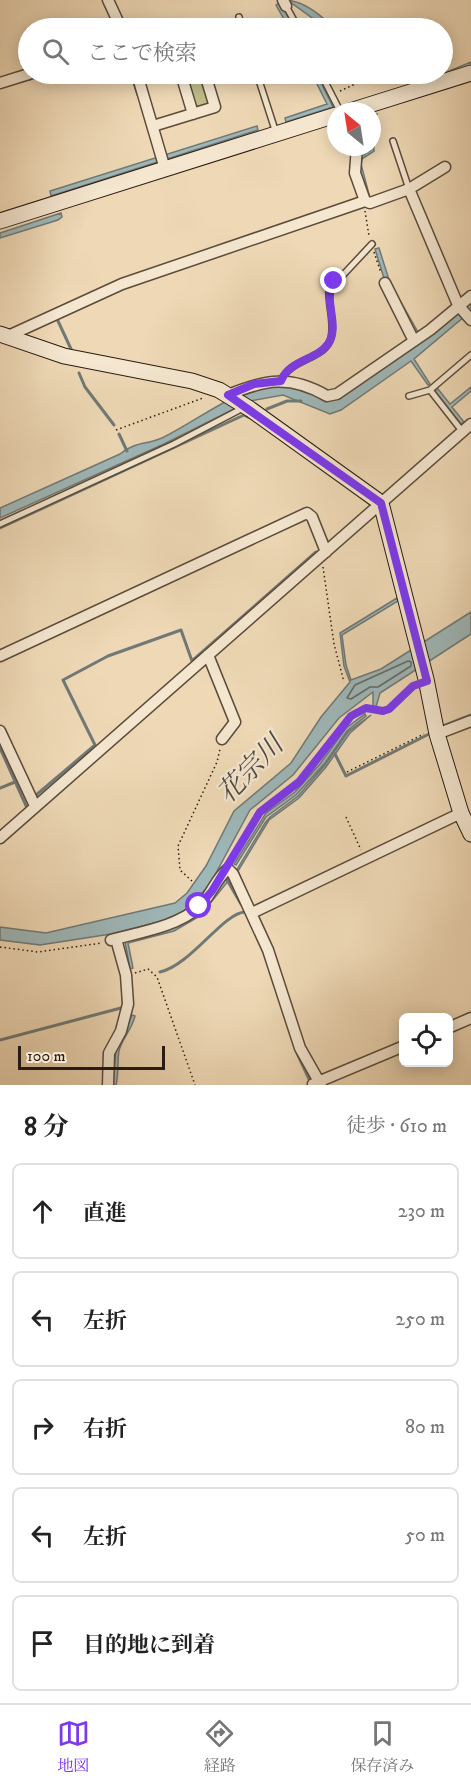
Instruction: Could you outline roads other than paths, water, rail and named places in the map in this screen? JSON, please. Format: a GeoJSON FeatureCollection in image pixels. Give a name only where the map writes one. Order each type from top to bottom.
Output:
{"type":"FeatureCollection","features":[{"type":"Feature","properties":{"kind":"street"},"geometry":{"type":"LineString","coordinates":[[108,0],[116,18]]}},
{"type":"Feature","properties":{"kind":"street"},"geometry":{"type":"LineString","coordinates":[[453,79],[471,73]]}},
{"type":"Feature","properties":{"kind":"street"},"geometry":{"type":"LineString","coordinates":[[0,83],[18,77]]}},
{"type":"Feature","properties":{"kind":"street"},"geometry":{"type":"LineString","coordinates":[[140,84],[165,169]]}},
{"type":"Feature","properties":{"kind":"street"},"geometry":{"type":"LineString","coordinates":[[184,84],[193,114]]}},
{"type":"Feature","properties":{"kind":"street"},"geometry":{"type":"LineString","coordinates":[[153,126],[215,107],[208,84]]}},
{"type":"Feature","properties":{"kind":"street"},"geometry":{"type":"LineString","coordinates":[[379,102],[436,84]]}},
{"type":"Feature","properties":{"kind":"street"},"geometry":{"type":"LineString","coordinates":[[0,221],[327,118]]}},
{"type":"Feature","properties":{"kind":"street"},"geometry":{"type":"LineString","coordinates":[[356,156],[355,173],[365,201]]}},
{"type":"Feature","properties":{"kind":"street"},"geometry":{"type":"LineString","coordinates":[[2,336],[122,284],[365,201],[370,203],[378,201],[409,189],[445,167]]}},
{"type":"Feature","properties":{"kind":"street"},"geometry":{"type":"LineString","coordinates":[[409,189],[458,305],[471,320]]}},
{"type":"Feature","properties":{"kind":"street"},"geometry":{"type":"LineString","coordinates":[[385,283],[414,341]]}},
{"type":"Feature","properties":{"kind":"street"},"geometry":{"type":"LineString","coordinates":[[224,393],[254,384],[281,381],[311,387],[327,396],[337,394],[414,341],[471,296]]}},
{"type":"Feature","properties":{"kind":"street"},"geometry":{"type":"LineString","coordinates":[[2,336],[64,356],[192,381],[224,393],[381,503],[413,637],[427,680],[437,731],[460,813],[471,834]]}},
{"type":"Feature","properties":{"kind":"street"},"geometry":{"type":"LineString","coordinates":[[0,838],[467,428]]}},
{"type":"Feature","properties":{"kind":"street"},"geometry":{"type":"LineString","coordinates":[[0,656],[307,513],[312,517],[322,555]]}},
{"type":"Feature","properties":{"kind":"street"},"geometry":{"type":"LineString","coordinates":[[208,655],[235,722],[222,739]]}},
{"type":"Feature","properties":{"kind":"street"},"geometry":{"type":"LineString","coordinates":[[437,731],[471,721]]}},
{"type":"Feature","properties":{"kind":"street"},"geometry":{"type":"LineString","coordinates":[[0,731],[35,806]]}},
{"type":"Feature","properties":{"kind":"street"},"geometry":{"type":"LineString","coordinates":[[252,913],[460,813]]}},
{"type":"Feature","properties":{"kind":"street"},"geometry":{"type":"LineString","coordinates":[[108,1085],[109,1053],[121,1031],[128,1004],[126,975],[114,940],[169,924],[188,915],[212,891],[228,869],[233,874],[268,950],[300,1048],[316,1084],[399,1048]]}},
{"type":"Feature","properties":{"kind":"street"},"geometry":{"type":"LineString","coordinates":[[453,1026],[471,1018]]}},
{"type":"Feature","properties":{"kind":"lane"},"geometry":{"type":"LineString","coordinates":[[284,3],[292,18]]}},
{"type":"Feature","properties":{"kind":"lane"},"geometry":{"type":"LineString","coordinates":[[259,84],[276,134]]}},
{"type":"Feature","properties":{"kind":"lane"},"geometry":{"type":"LineString","coordinates":[[327,84],[336,102]]}},
{"type":"Feature","properties":{"kind":"lane"},"geometry":{"type":"LineString","coordinates":[[393,141],[409,189]]}},
{"type":"Feature","properties":{"kind":"lane"},"geometry":{"type":"LineString","coordinates":[[281,381],[294,364],[328,344],[332,330],[329,290],[372,244]]}},
{"type":"Feature","properties":{"kind":"lane"},"geometry":{"type":"LineString","coordinates":[[409,396],[430,390],[471,355]]}},
{"type":"Feature","properties":{"kind":"lane"},"geometry":{"type":"LineString","coordinates":[[430,390],[467,428]]}},
{"type":"Feature","properties":{"kind":"lane"},"geometry":{"type":"LineString","coordinates":[[0,524],[174,444],[246,407]]}},
{"type":"Feature","properties":{"kind":"water"},"geometry":{"type":"Polygon","coordinates":[[[284,0],[291,1],[305,6],[323,18],[312,18],[290,2],[283,7],[289,18],[283,18],[276,5],[284,0]]]}},
{"type":"Feature","properties":{"kind":"water"},"geometry":{"type":"Polygon","coordinates":[[[471,62],[471,67],[453,73],[453,69],[471,62]]]}},
{"type":"Feature","properties":{"kind":"water"},"geometry":{"type":"Polygon","coordinates":[[[317,84],[322,84],[331,102],[327,104],[317,84]]]}},
{"type":"Feature","properties":{"kind":"water"},"geometry":{"type":"Polygon","coordinates":[[[327,104],[327,109],[286,122],[285,118],[327,104]]]}},
{"type":"Feature","properties":{"kind":"water"},"geometry":{"type":"Polygon","coordinates":[[[257,126],[258,130],[51,196],[50,191],[257,126]]]}},
{"type":"Feature","properties":{"kind":"water"},"geometry":{"type":"Polygon","coordinates":[[[366,156],[362,159],[361,164],[370,198],[368,199],[360,173],[360,157],[366,156]]]}},
{"type":"Feature","properties":{"kind":"water"},"geometry":{"type":"Polygon","coordinates":[[[61,213],[62,217],[58,220],[0,238],[0,233],[61,213]]]}},
{"type":"Feature","properties":{"kind":"water"},"geometry":{"type":"Polygon","coordinates":[[[379,248],[390,283],[422,339],[471,298],[471,311],[414,359],[430,384],[428,385],[411,361],[341,410],[330,414],[283,395],[250,401],[164,444],[0,518],[0,508],[131,447],[162,438],[240,394],[260,388],[281,386],[302,389],[325,399],[418,342],[386,285],[375,249],[379,248]]]}},
{"type":"Feature","properties":{"kind":"water"},"geometry":{"type":"Polygon","coordinates":[[[471,387],[471,391],[452,407],[464,422],[461,424],[435,391],[438,389],[450,404],[471,387]]]}},
{"type":"Feature","properties":{"kind":"water"},"geometry":{"type":"Polygon","coordinates":[[[397,598],[398,601],[342,635],[346,665],[351,680],[381,669],[471,612],[471,634],[380,693],[376,707],[373,707],[373,692],[339,718],[293,775],[250,810],[210,884],[189,908],[170,919],[111,934],[40,945],[0,940],[0,927],[46,933],[175,903],[187,893],[206,866],[234,811],[291,763],[321,717],[350,682],[344,666],[340,633],[397,598]]]}},
{"type":"Feature","properties":{"kind":"water"},"geometry":{"type":"Polygon","coordinates":[[[365,714],[366,716],[347,731],[325,763],[296,795],[266,817],[236,865],[234,864],[266,813],[295,792],[320,764],[346,728],[365,714]]]}},
{"type":"Feature","properties":{"kind":"water"},"geometry":{"type":"Polygon","coordinates":[[[371,715],[350,733],[326,767],[299,798],[269,820],[238,871],[253,906],[236,871],[265,823],[298,796],[325,765],[348,732],[371,715]]]}},
{"type":"Feature","properties":{"kind":"water"},"geometry":{"type":"Polygon","coordinates":[[[226,878],[229,880],[200,916],[174,931],[128,943],[133,968],[130,969],[125,942],[207,905],[226,878]]]}},
{"type":"Feature","properties":{"kind":"water"},"geometry":{"type":"Polygon","coordinates":[[[132,1015],[135,1016],[119,1051],[117,1081],[116,1085],[113,1085],[116,1049],[132,1015]]]}},
{"type":"Feature","properties":{"kind":"waterway"},"geometry":{"type":"LineString","coordinates":[[134,84],[138,95]]}},
{"type":"Feature","properties":{"kind":"waterway"},"geometry":{"type":"LineString","coordinates":[[58,321],[71,349]]}},
{"type":"Feature","properties":{"kind":"waterway"},"geometry":{"type":"LineString","coordinates":[[79,373],[85,387],[114,425]]}},
{"type":"Feature","properties":{"kind":"waterway"},"geometry":{"type":"LineString","coordinates":[[267,409],[287,401],[301,401]]}},
{"type":"Feature","properties":{"kind":"waterway"},"geometry":{"type":"LineString","coordinates":[[0,528],[244,415],[248,417]]}},
{"type":"Feature","properties":{"kind":"waterway"},"geometry":{"type":"LineString","coordinates":[[119,434],[127,451]]}},
{"type":"Feature","properties":{"kind":"waterway"},"geometry":{"type":"LineString","coordinates":[[35,796],[95,745],[63,680],[108,656],[181,630],[192,661],[316,552]]}},
{"type":"Feature","properties":{"kind":"waterway"},"geometry":{"type":"LineString","coordinates":[[443,726],[471,715]]}},
{"type":"Feature","properties":{"kind":"waterway"},"geometry":{"type":"LineString","coordinates":[[335,754],[346,776],[431,733]]}},
{"type":"Feature","properties":{"kind":"waterway"},"geometry":{"type":"LineString","coordinates":[[0,748],[27,808]]}},
{"type":"Feature","properties":{"kind":"waterway"},"geometry":{"type":"LineString","coordinates":[[0,788],[15,782]]}},
{"type":"Feature","properties":{"kind":"waterway"},"geometry":{"type":"LineString","coordinates":[[227,880],[241,904]]}},
{"type":"Feature","properties":{"kind":"waterway"},"geometry":{"type":"LineString","coordinates":[[160,972],[183,960],[227,921],[245,912]]}},
{"type":"Feature","properties":{"kind":"waterway"},"geometry":{"type":"LineString","coordinates":[[0,1040],[121,1008]]}},
{"type":"Feature","properties":{"kind":"waterway"},"geometry":{"type":"LineString","coordinates":[[297,1053],[309,1079]]}},
{"type":"Feature","properties":{"kind":"water label","name":"花宗川"},"geometry":{"type":"Point","coordinates":[250,769]}}]}
